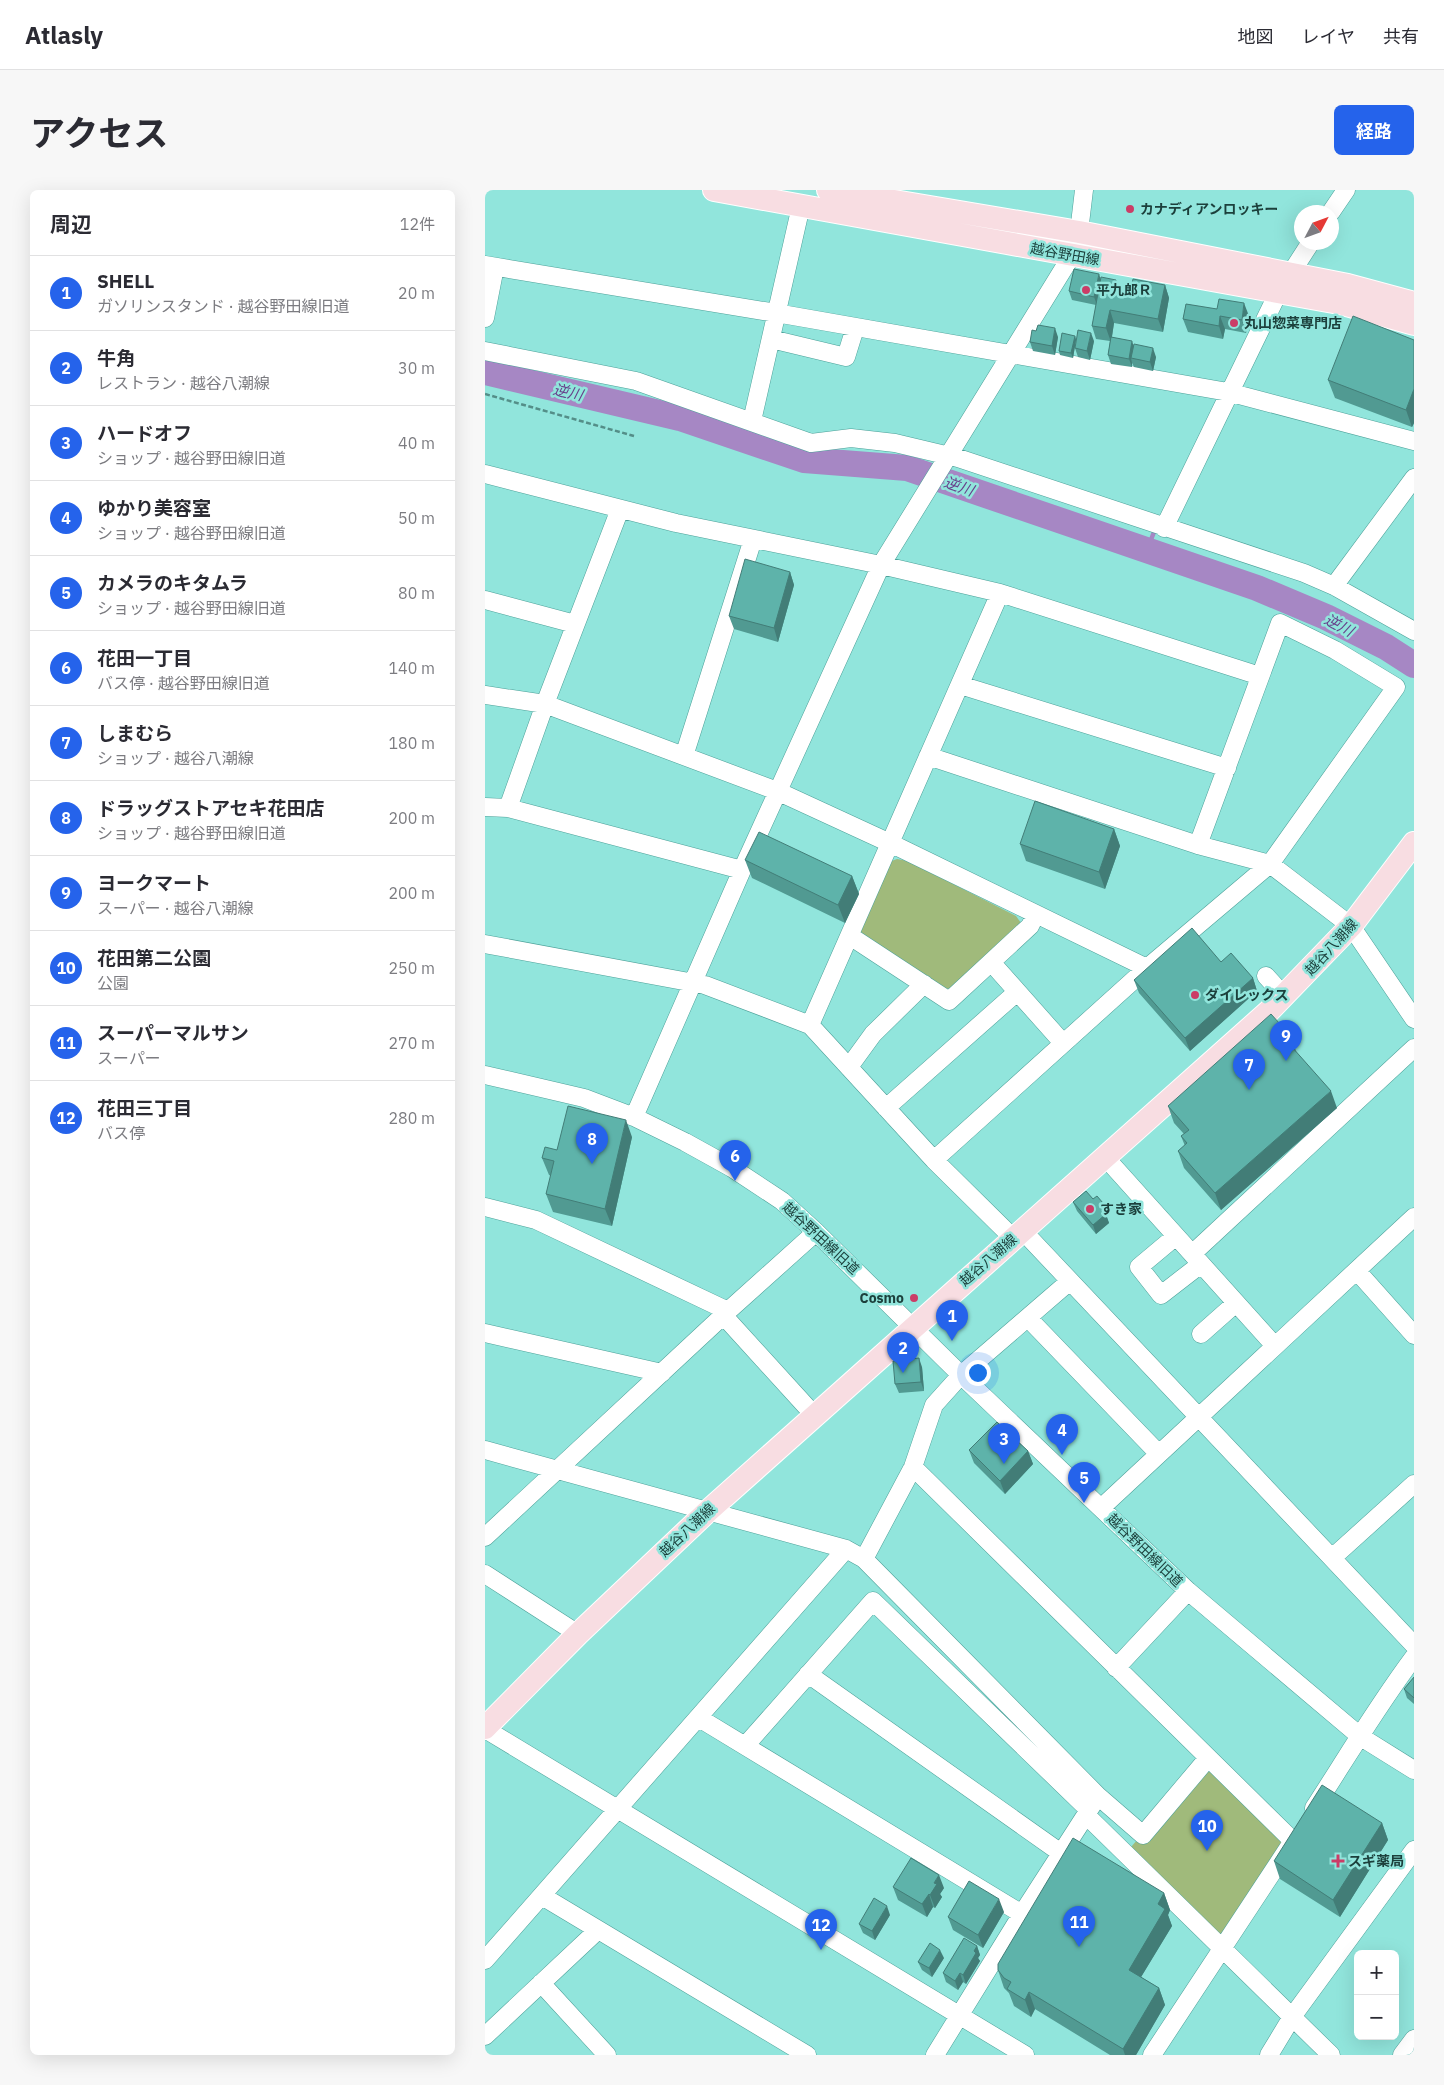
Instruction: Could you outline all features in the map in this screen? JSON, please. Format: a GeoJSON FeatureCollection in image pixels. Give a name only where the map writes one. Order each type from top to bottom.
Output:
{"type":"FeatureCollection","features":[{"type":"Feature","properties":{"kind":"main road","name":"越谷野田線"},"geometry":{"type":"LineString","coordinates":[[714,190],[1072,255],[1285,282],[1367,289],[1414,303]]}},
{"type":"Feature","properties":{"kind":"main road","name":"越谷野田線"},"geometry":{"type":"LineString","coordinates":[[828,190],[1079,232],[1285,282],[1339,303],[1414,324]]}},
{"type":"Feature","properties":{"kind":"main road","name":"越谷八潮線"},"geometry":{"type":"LineString","coordinates":[[485,1729],[578,1634],[707,1511],[1285,997],[1351,926],[1414,844]]}},
{"type":"Feature","properties":{"kind":"street"},"geometry":{"type":"LineString","coordinates":[[635,1118],[777,791],[881,565],[1072,255],[1079,232],[1084,190]]}},
{"type":"Feature","properties":{"kind":"street"},"geometry":{"type":"LineString","coordinates":[[1336,205],[1346,190]]}},
{"type":"Feature","properties":{"kind":"street"},"geometry":{"type":"LineString","coordinates":[[752,421],[801,206]]}},
{"type":"Feature","properties":{"kind":"street"},"geometry":{"type":"LineString","coordinates":[[1164,528],[1228,392],[1285,282],[1306,250]]}},
{"type":"Feature","properties":{"kind":"street"},"geometry":{"type":"LineString","coordinates":[[485,318],[490,266],[776,313],[1011,356],[1228,392],[1414,441]]}},
{"type":"Feature","properties":{"kind":"street"},"geometry":{"type":"LineString","coordinates":[[771,339],[846,356],[855,328]]}},
{"type":"Feature","properties":{"kind":"street"},"geometry":{"type":"LineString","coordinates":[[485,350],[637,381],[811,443],[851,438],[895,443],[1304,573],[1334,586],[1414,631]]}},
{"type":"Feature","properties":{"kind":"street"},"geometry":{"type":"LineString","coordinates":[[485,474],[675,523],[881,565],[1000,593],[1260,676]]}},
{"type":"Feature","properties":{"kind":"street"},"geometry":{"type":"LineString","coordinates":[[1334,586],[1414,478]]}},
{"type":"Feature","properties":{"kind":"street"},"geometry":{"type":"LineString","coordinates":[[508,808],[545,704],[620,509]]}},
{"type":"Feature","properties":{"kind":"street"},"geometry":{"type":"LineString","coordinates":[[684,756],[753,539]]}},
{"type":"Feature","properties":{"kind":"street"},"geometry":{"type":"LineString","coordinates":[[810,1025],[892,844],[928,756],[1000,593]]}},
{"type":"Feature","properties":{"kind":"street"},"geometry":{"type":"LineString","coordinates":[[485,600],[575,624]]}},
{"type":"Feature","properties":{"kind":"street"},"geometry":{"type":"LineString","coordinates":[[934,1160],[1147,968],[1253,888],[1396,687],[1335,650],[1280,623],[1198,845]]}},
{"type":"Feature","properties":{"kind":"street"},"geometry":{"type":"LineString","coordinates":[[960,685],[1227,768]]}},
{"type":"Feature","properties":{"kind":"street"},"geometry":{"type":"LineString","coordinates":[[485,695],[545,704],[777,791],[892,844],[1147,968]]}},
{"type":"Feature","properties":{"kind":"street"},"geometry":{"type":"LineString","coordinates":[[928,756],[1198,845],[1269,864],[1351,926],[1414,1019]]}},
{"type":"Feature","properties":{"kind":"street"},"geometry":{"type":"LineString","coordinates":[[485,807],[508,808],[742,870]]}},
{"type":"Feature","properties":{"kind":"street"},"geometry":{"type":"LineString","coordinates":[[850,936],[949,1001],[1030,926],[1036,914]]}},
{"type":"Feature","properties":{"kind":"street"},"geometry":{"type":"LineString","coordinates":[[485,944],[705,985],[810,1025],[934,1160],[1070,1281],[1414,1645]]}},
{"type":"Feature","properties":{"kind":"street"},"geometry":{"type":"LineString","coordinates":[[991,962],[1063,1044]]}},
{"type":"Feature","properties":{"kind":"street"},"geometry":{"type":"LineString","coordinates":[[1266,976],[1285,997]]}},
{"type":"Feature","properties":{"kind":"street"},"geometry":{"type":"LineString","coordinates":[[849,1068],[873,1034],[924,984]]}},
{"type":"Feature","properties":{"kind":"street"},"geometry":{"type":"LineString","coordinates":[[886,1108],[1017,992]]}},
{"type":"Feature","properties":{"kind":"street"},"geometry":{"type":"LineString","coordinates":[[1176,1236],[1139,1267],[1161,1295],[1414,1048]]}},
{"type":"Feature","properties":{"kind":"street","name":"越谷野田線旧道"},"geometry":{"type":"LineString","coordinates":[[485,1075],[584,1098],[635,1118],[685,1142],[732,1168],[782,1201],[1188,1591],[1361,1737],[1414,1770]]}},
{"type":"Feature","properties":{"kind":"street"},"geometry":{"type":"LineString","coordinates":[[1105,1157],[1275,1346]]}},
{"type":"Feature","properties":{"kind":"street"},"geometry":{"type":"LineString","coordinates":[[485,1207],[536,1220],[726,1313],[814,1415]]}},
{"type":"Feature","properties":{"kind":"street"},"geometry":{"type":"LineString","coordinates":[[1101,1508],[1414,1217]]}},
{"type":"Feature","properties":{"kind":"street"},"geometry":{"type":"LineString","coordinates":[[485,1537],[816,1232]]}},
{"type":"Feature","properties":{"kind":"street"},"geometry":{"type":"LineString","coordinates":[[1357,1270],[1414,1335]]}},
{"type":"Feature","properties":{"kind":"street"},"geometry":{"type":"LineString","coordinates":[[864,1559],[913,1466],[934,1405],[961,1375],[1070,1281]]}},
{"type":"Feature","properties":{"kind":"street"},"geometry":{"type":"LineString","coordinates":[[1201,1334],[1236,1303]]}},
{"type":"Feature","properties":{"kind":"street"},"geometry":{"type":"LineString","coordinates":[[1028,1318],[1159,1454]]}},
{"type":"Feature","properties":{"kind":"street"},"geometry":{"type":"LineString","coordinates":[[485,1333],[662,1373]]}},
{"type":"Feature","properties":{"kind":"street"},"geometry":{"type":"LineString","coordinates":[[485,1450],[846,1549],[864,1559],[1222,1948],[1331,2055]]}},
{"type":"Feature","properties":{"kind":"street"},"geometry":{"type":"LineString","coordinates":[[913,1466],[1293,1841]]}},
{"type":"Feature","properties":{"kind":"street"},"geometry":{"type":"LineString","coordinates":[[1332,1558],[1414,1484]]}},
{"type":"Feature","properties":{"kind":"street"},"geometry":{"type":"LineString","coordinates":[[485,1960],[846,1549]]}},
{"type":"Feature","properties":{"kind":"street"},"geometry":{"type":"LineString","coordinates":[[485,1574],[578,1634]]}},
{"type":"Feature","properties":{"kind":"street"},"geometry":{"type":"LineString","coordinates":[[1116,1668],[1188,1591]]}},
{"type":"Feature","properties":{"kind":"street"},"geometry":{"type":"LineString","coordinates":[[745,1746],[873,1601],[1091,1807],[1143,1835],[1208,1758]]}},
{"type":"Feature","properties":{"kind":"street"},"geometry":{"type":"LineString","coordinates":[[1152,2055],[1361,1737],[1382,1700],[1414,1656]]}},
{"type":"Feature","properties":{"kind":"street"},"geometry":{"type":"LineString","coordinates":[[808,1674],[1061,1853]]}},
{"type":"Feature","properties":{"kind":"street"},"geometry":{"type":"LineString","coordinates":[[699,1718],[1022,1914]]}},
{"type":"Feature","properties":{"kind":"street"},"geometry":{"type":"LineString","coordinates":[[485,1729],[1025,2055]]}},
{"type":"Feature","properties":{"kind":"street"},"geometry":{"type":"LineString","coordinates":[[935,2055],[1091,1807]]}},
{"type":"Feature","properties":{"kind":"street"},"geometry":{"type":"LineString","coordinates":[[1269,2055],[1292,2017],[1413,1854]]}},
{"type":"Feature","properties":{"kind":"street"},"geometry":{"type":"LineString","coordinates":[[542,1896],[803,2054]]}},
{"type":"Feature","properties":{"kind":"street"},"geometry":{"type":"LineString","coordinates":[[485,2036],[598,1930]]}},
{"type":"Feature","properties":{"kind":"street"},"geometry":{"type":"LineString","coordinates":[[541,1983],[607,2055]]}},
{"type":"Feature","properties":{"kind":"street"},"geometry":{"type":"LineString","coordinates":[[1403,2055],[1414,2039]]}},
{"type":"Feature","properties":{"kind":"path"},"geometry":{"type":"LineString","coordinates":[[485,394],[634,436]]}},
{"type":"Feature","properties":{"kind":"green space"},"geometry":{"type":"Polygon","coordinates":[[[897,859],[908,861],[1016,916],[1021,923],[952,988],[946,989],[863,936],[860,931],[889,862],[897,859]]]}},
{"type":"Feature","properties":{"kind":"green space"},"geometry":{"type":"Polygon","coordinates":[[[1208,1758],[1293,1841],[1222,1948],[1125,1854],[1208,1758]]]}},
{"type":"Feature","properties":{"kind":"building"},"geometry":{"type":"Polygon","coordinates":[[[1074,269],[1099,274],[1094,297],[1069,291],[1074,269]]]}},
{"type":"Feature","properties":{"kind":"building"},"geometry":{"type":"Polygon","coordinates":[[[1101,277],[1116,280],[1114,294],[1129,297],[1133,279],[1165,285],[1158,319],[1110,310],[1106,328],[1092,326],[1101,277]]]}},
{"type":"Feature","properties":{"kind":"building"},"geometry":{"type":"Polygon","coordinates":[[[1219,299],[1244,303],[1242,320],[1220,316],[1219,326],[1183,319],[1186,304],[1217,309],[1219,299]]]}},
{"type":"Feature","properties":{"kind":"building"},"geometry":{"type":"Polygon","coordinates":[[[1353,316],[1414,340],[1414,389],[1406,410],[1328,380],[1353,316]]]}},
{"type":"Feature","properties":{"kind":"building"},"geometry":{"type":"Polygon","coordinates":[[[1038,325],[1055,328],[1052,346],[1030,342],[1032,330],[1036,331],[1038,325]]]}},
{"type":"Feature","properties":{"kind":"building"},"geometry":{"type":"Polygon","coordinates":[[[1078,330],[1091,333],[1087,351],[1075,348],[1078,330]]]}},
{"type":"Feature","properties":{"kind":"building"},"geometry":{"type":"Polygon","coordinates":[[[1062,333],[1075,336],[1071,353],[1059,351],[1062,333]]]}},
{"type":"Feature","properties":{"kind":"building"},"geometry":{"type":"Polygon","coordinates":[[[1111,337],[1132,341],[1129,359],[1108,355],[1111,337]]]}},
{"type":"Feature","properties":{"kind":"building"},"geometry":{"type":"Polygon","coordinates":[[[1134,344],[1153,348],[1150,362],[1131,358],[1134,344]]]}},
{"type":"Feature","properties":{"kind":"building"},"geometry":{"type":"Polygon","coordinates":[[[745,559],[790,572],[774,628],[729,616],[745,559]]]}},
{"type":"Feature","properties":{"kind":"building"},"geometry":{"type":"Polygon","coordinates":[[[1035,801],[1114,829],[1099,872],[1020,844],[1035,801]]]}},
{"type":"Feature","properties":{"kind":"building"},"geometry":{"type":"Polygon","coordinates":[[[759,832],[852,876],[838,905],[745,860],[759,832]]]}},
{"type":"Feature","properties":{"kind":"building"},"geometry":{"type":"Polygon","coordinates":[[[1192,928],[1221,962],[1231,953],[1253,978],[1185,1038],[1134,980],[1192,928]]]}},
{"type":"Feature","properties":{"kind":"building"},"geometry":{"type":"Polygon","coordinates":[[[1271,1014],[1289,1034],[1284,1038],[1331,1091],[1215,1193],[1178,1151],[1187,1143],[1181,1136],[1189,1130],[1168,1106],[1271,1014]]]}},
{"type":"Feature","properties":{"kind":"building"},"geometry":{"type":"Polygon","coordinates":[[[568,1106],[626,1120],[605,1209],[546,1194],[554,1161],[542,1158],[545,1147],[557,1150],[568,1106]]]}},
{"type":"Feature","properties":{"kind":"building"},"geometry":{"type":"Polygon","coordinates":[[[1086,1191],[1093,1199],[1097,1196],[1103,1203],[1099,1206],[1106,1214],[1093,1225],[1073,1202],[1086,1191]]]}},
{"type":"Feature","properties":{"kind":"building"},"geometry":{"type":"Polygon","coordinates":[[[919,1358],[921,1382],[895,1384],[893,1361],[919,1358]]]}},
{"type":"Feature","properties":{"kind":"building"},"geometry":{"type":"Polygon","coordinates":[[[997,1422],[1028,1451],[1000,1481],[969,1450],[997,1422]]]}},
{"type":"Feature","properties":{"kind":"building"},"geometry":{"type":"Polygon","coordinates":[[[1414,1677],[1414,1698],[1404,1689],[1414,1677]]]}},
{"type":"Feature","properties":{"kind":"building"},"geometry":{"type":"Polygon","coordinates":[[[1322,1785],[1382,1823],[1333,1900],[1274,1861],[1322,1785]]]}},
{"type":"Feature","properties":{"kind":"building"},"geometry":{"type":"Polygon","coordinates":[[[1073,1838],[1164,1893],[1158,1904],[1165,1909],[1129,1970],[1159,1988],[1123,2049],[1029,1992],[1025,2000],[1007,1989],[1011,1982],[1004,1978],[998,1970],[998,1964],[1073,1838]]]}},
{"type":"Feature","properties":{"kind":"building"},"geometry":{"type":"Polygon","coordinates":[[[911,1858],[939,1875],[934,1883],[937,1884],[922,1904],[893,1887],[911,1858]]]}},
{"type":"Feature","properties":{"kind":"building"},"geometry":{"type":"Polygon","coordinates":[[[969,1881],[999,1899],[978,1935],[948,1917],[969,1881]]]}},
{"type":"Feature","properties":{"kind":"building"},"geometry":{"type":"Polygon","coordinates":[[[874,1898],[887,1906],[872,1931],[859,1924],[874,1898]]]}},
{"type":"Feature","properties":{"kind":"building"},"geometry":{"type":"Polygon","coordinates":[[[964,1938],[977,1946],[974,1951],[976,1953],[963,1975],[960,1973],[955,1981],[943,1973],[964,1938]]]}},
{"type":"Feature","properties":{"kind":"building"},"geometry":{"type":"Polygon","coordinates":[[[930,1943],[940,1950],[929,1968],[918,1962],[930,1943]]]}},
{"type":"Feature","properties":{"kind":"waterway","name":"逆川"},"geometry":{"type":"LineString","coordinates":[[485,372],[680,418],[804,460],[907,468],[1257,588],[1326,617],[1386,647],[1414,665]]}},
{"type":"Feature","properties":{"kind":"waterway"},"geometry":{"type":"LineString","coordinates":[[1147,550],[1154,532]]}},
{"type":"Feature","properties":{"kind":"place","name":"カナディアンロッキー"},"geometry":{"type":"Point","coordinates":[1130,209]}},
{"type":"Feature","properties":{"kind":"place","name":"平九郎Ｒ"},"geometry":{"type":"Point","coordinates":[1086,290]}},
{"type":"Feature","properties":{"kind":"place","name":"丸山惣菜専門店"},"geometry":{"type":"Point","coordinates":[1234,323]}},
{"type":"Feature","properties":{"kind":"place","name":"ダイレックス"},"geometry":{"type":"Point","coordinates":[1195,995]}},
{"type":"Feature","properties":{"kind":"place","name":"ヨークマート"},"geometry":{"type":"Point","coordinates":[1286,1061]}},
{"type":"Feature","properties":{"kind":"place","name":"しまむら"},"geometry":{"type":"Point","coordinates":[1249,1090]}},
{"type":"Feature","properties":{"kind":"place","name":"ドラッグストアセキ花田店"},"geometry":{"type":"Point","coordinates":[592,1164]}},
{"type":"Feature","properties":{"kind":"place","name":"花田一丁目"},"geometry":{"type":"Point","coordinates":[735,1181]}},
{"type":"Feature","properties":{"kind":"place","name":"すき家"},"geometry":{"type":"Point","coordinates":[1090,1209]}},
{"type":"Feature","properties":{"kind":"place","name":"Cosmo"},"geometry":{"type":"Point","coordinates":[914,1298]}},
{"type":"Feature","properties":{"kind":"place","name":"SHELL"},"geometry":{"type":"Point","coordinates":[952,1341]}},
{"type":"Feature","properties":{"kind":"place","name":"牛角"},"geometry":{"type":"Point","coordinates":[903,1373]}},
{"type":"Feature","properties":{"kind":"place","name":"ゆかり美容室"},"geometry":{"type":"Point","coordinates":[1062,1455]}},
{"type":"Feature","properties":{"kind":"place","name":"ハードオフ"},"geometry":{"type":"Point","coordinates":[1004,1464]}},
{"type":"Feature","properties":{"kind":"place","name":"カメラのキタムラ"},"geometry":{"type":"Point","coordinates":[1084,1503]}},
{"type":"Feature","properties":{"kind":"place","name":"花田第二公園"},"geometry":{"type":"Point","coordinates":[1207,1851]}},
{"type":"Feature","properties":{"kind":"place","name":"スギ薬局"},"geometry":{"type":"Point","coordinates":[1338,1861]}},
{"type":"Feature","properties":{"kind":"place","name":"スーパーマルサン"},"geometry":{"type":"Point","coordinates":[1079,1947]}},
{"type":"Feature","properties":{"kind":"place","name":"花田三丁目"},"geometry":{"type":"Point","coordinates":[821,1950]}}]}
